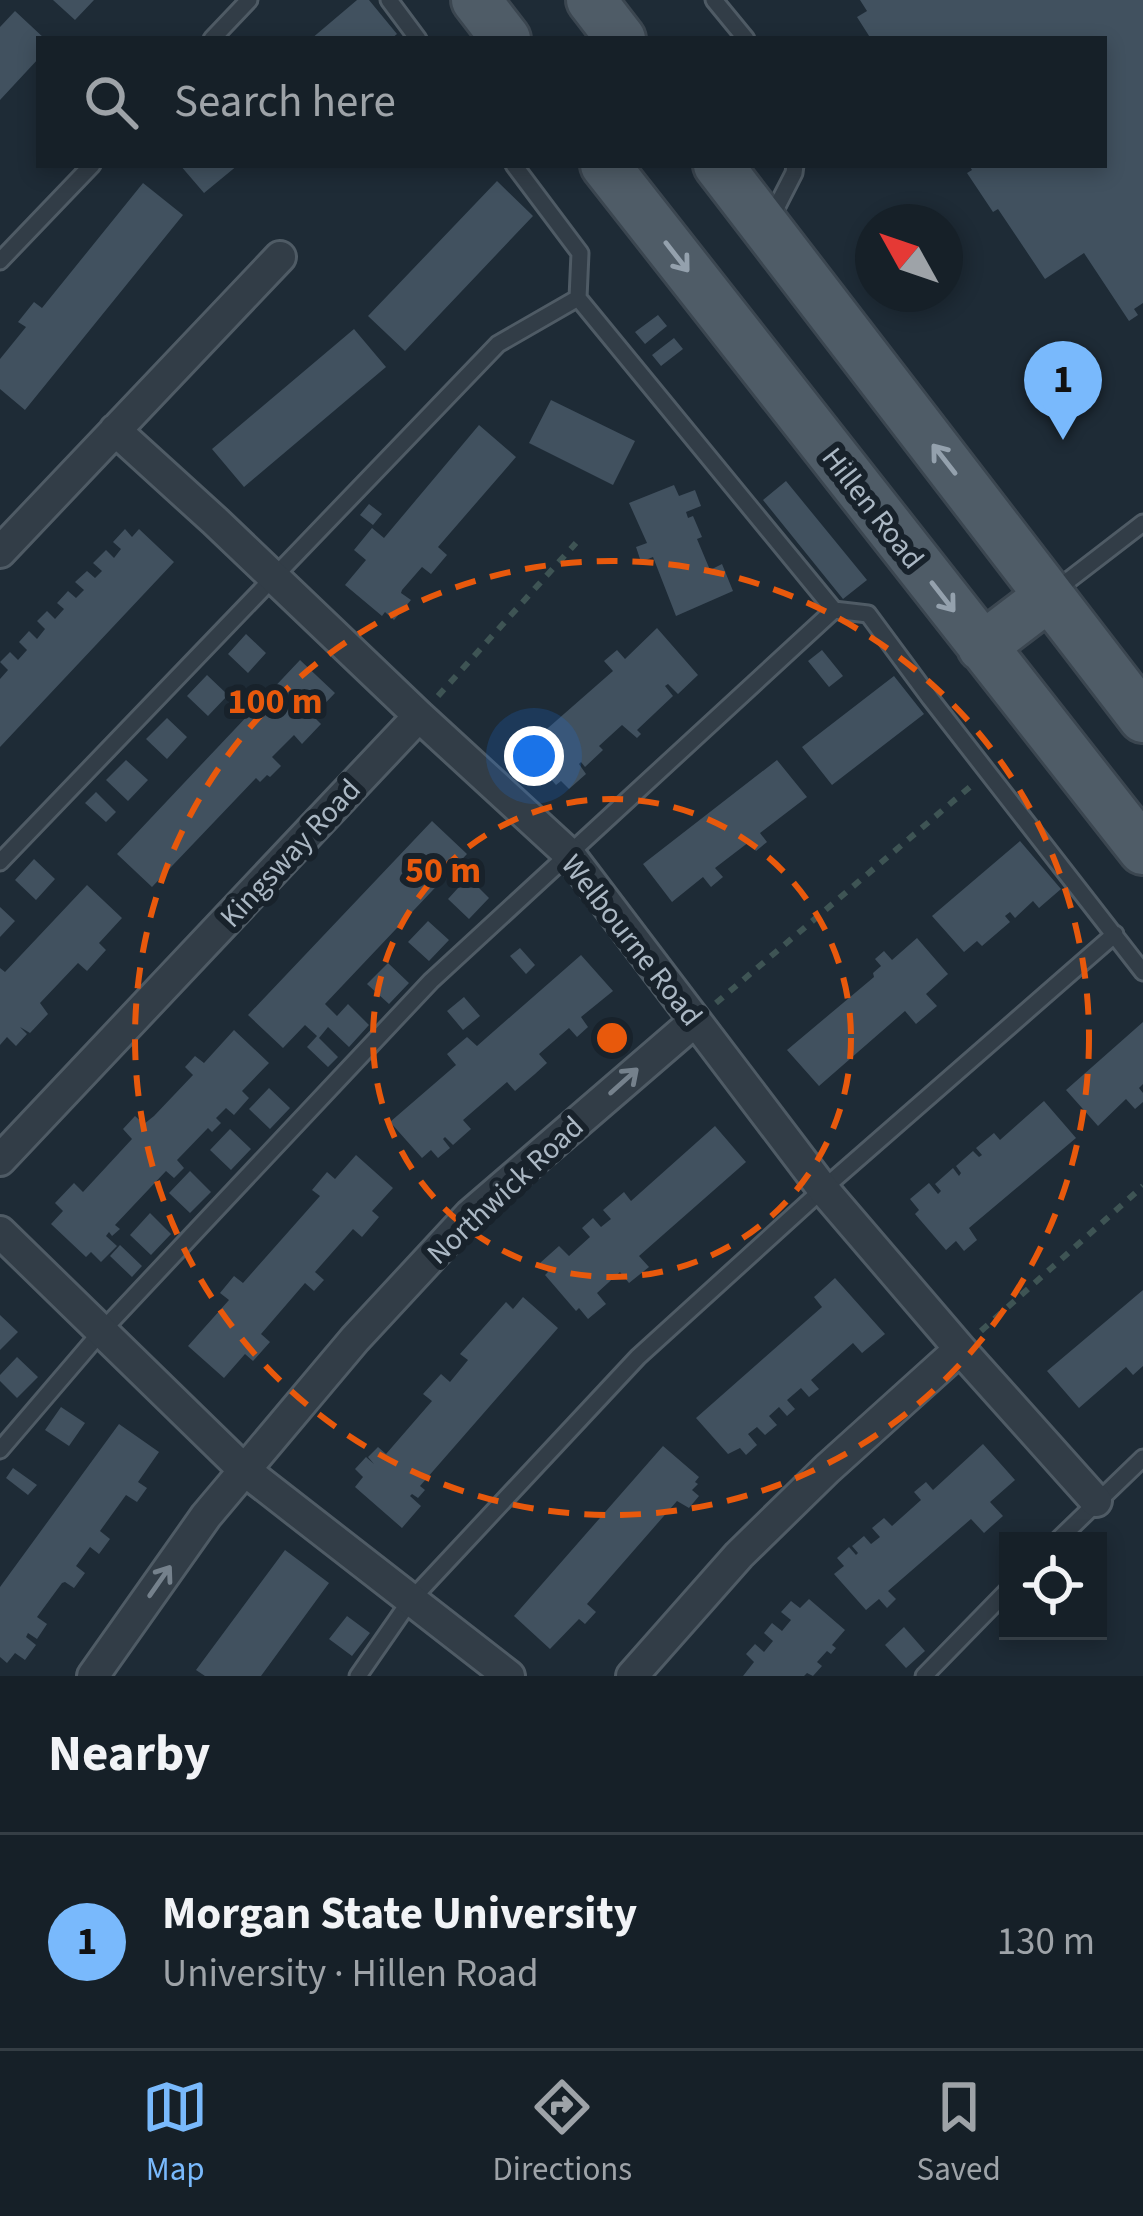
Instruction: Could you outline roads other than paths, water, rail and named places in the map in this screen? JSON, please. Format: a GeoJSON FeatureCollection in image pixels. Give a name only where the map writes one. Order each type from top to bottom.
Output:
{"type":"FeatureCollection","features":[{"type":"Feature","properties":{"kind":"main road"},"geometry":{"type":"LineString","coordinates":[[476,0],[504,36]]}},
{"type":"Feature","properties":{"kind":"main road"},"geometry":{"type":"LineString","coordinates":[[590,0],[619,36]]}},
{"type":"Feature","properties":{"kind":"main road","name":"Hillen Road"},"geometry":{"type":"LineString","coordinates":[[607,168],[1143,850]]}},
{"type":"Feature","properties":{"kind":"main road"},"geometry":{"type":"LineString","coordinates":[[720,168],[1143,718]]}},
{"type":"Feature","properties":{"kind":"main road"},"geometry":{"type":"LineString","coordinates":[[982,647],[1049,596]]}},
{"type":"Feature","properties":{"kind":"street"},"geometry":{"type":"LineString","coordinates":[[0,552],[280,257]]}},
{"type":"Feature","properties":{"kind":"street","name":"Welbourne Road"},"geometry":{"type":"LineString","coordinates":[[115,430],[569,854],[823,1189],[1096,1501]]}},
{"type":"Feature","properties":{"kind":"street","name":"Kingsway Road"},"geometry":{"type":"LineString","coordinates":[[0,1160],[419,716]]}},
{"type":"Feature","properties":{"kind":"street","name":"Northwick Road"},"geometry":{"type":"LineString","coordinates":[[93,1676],[206,1516],[355,1339],[470,1214],[695,1021]]}},
{"type":"Feature","properties":{"kind":"street"},"geometry":{"type":"LineString","coordinates":[[0,1232],[244,1469],[509,1676]]}},
{"type":"Feature","properties":{"kind":"street"},"geometry":{"type":"LineString","coordinates":[[632,1676],[739,1555],[960,1349]]}},
{"type":"Feature","properties":{"kind":"lane"},"geometry":{"type":"LineString","coordinates":[[215,36],[249,0]]}},
{"type":"Feature","properties":{"kind":"lane"},"geometry":{"type":"LineString","coordinates":[[389,0],[416,36]]}},
{"type":"Feature","properties":{"kind":"lane"},"geometry":{"type":"LineString","coordinates":[[714,0],[744,36]]}},
{"type":"Feature","properties":{"kind":"lane"},"geometry":{"type":"LineString","coordinates":[[0,261],[89,168]]}},
{"type":"Feature","properties":{"kind":"lane"},"geometry":{"type":"LineString","coordinates":[[516,168],[580,253],[578,298],[834,610],[868,614],[1143,971]]}},
{"type":"Feature","properties":{"kind":"lane"},"geometry":{"type":"LineString","coordinates":[[766,228],[795,168]]}},
{"type":"Feature","properties":{"kind":"lane"},"geometry":{"type":"LineString","coordinates":[[0,862],[498,344],[578,298]]}},
{"type":"Feature","properties":{"kind":"lane"},"geometry":{"type":"LineString","coordinates":[[1049,596],[1143,523]]}},
{"type":"Feature","properties":{"kind":"lane"},"geometry":{"type":"LineString","coordinates":[[0,1450],[101,1332],[431,981],[834,610]]}},
{"type":"Feature","properties":{"kind":"lane"},"geometry":{"type":"LineString","coordinates":[[358,1676],[410,1601],[638,1357],[1114,934]]}},
{"type":"Feature","properties":{"kind":"lane"},"geometry":{"type":"LineString","coordinates":[[1066,1532],[1143,1458]]}},
{"type":"Feature","properties":{"kind":"lane"},"geometry":{"type":"LineString","coordinates":[[924,1676],[999,1599]]}},
{"type":"Feature","properties":{"kind":"place","name":"Morgan State University"},"geometry":{"type":"Point","coordinates":[1063,440]}}]}
